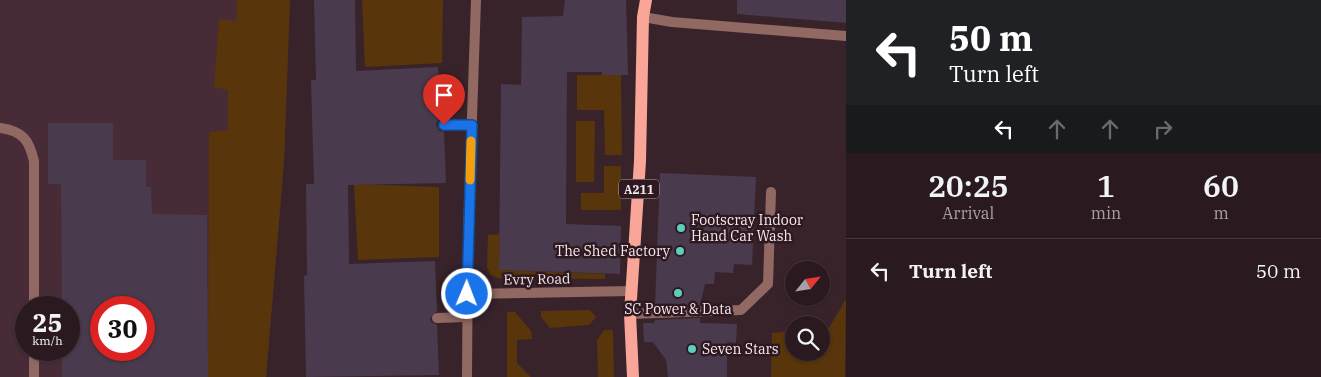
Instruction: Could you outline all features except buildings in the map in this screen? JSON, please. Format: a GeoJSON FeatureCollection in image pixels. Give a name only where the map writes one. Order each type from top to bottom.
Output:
{"type":"FeatureCollection","features":[{"type":"Feature","properties":{"kind":"main road","name":"A211"},"geometry":{"type":"LineString","coordinates":[[633,377],[630,314],[640,161],[643,17],[646,0]]}},
{"type":"Feature","properties":{"kind":"street"},"geometry":{"type":"LineString","coordinates":[[467,377],[467,294],[476,0]]}},
{"type":"Feature","properties":{"kind":"street"},"geometry":{"type":"LineString","coordinates":[[643,17],[672,22],[846,36]]}},
{"type":"Feature","properties":{"kind":"street"},"geometry":{"type":"LineString","coordinates":[[444,125],[472,125]]}},
{"type":"Feature","properties":{"kind":"street"},"geometry":{"type":"LineString","coordinates":[[0,128],[20,134],[30,144],[34,161],[34,296]]}},
{"type":"Feature","properties":{"kind":"street"},"geometry":{"type":"LineString","coordinates":[[630,314],[741,310],[768,284],[771,192]]}},
{"type":"Feature","properties":{"kind":"street","name":"Evry Road"},"geometry":{"type":"LineString","coordinates":[[467,294],[632,291]]}},
{"type":"Feature","properties":{"kind":"street"},"geometry":{"type":"LineString","coordinates":[[437,318],[467,317]]}},
{"type":"Feature","properties":{"kind":"street"},"geometry":{"type":"LineString","coordinates":[[34,361],[34,377]]}},
{"type":"Feature","properties":{"kind":"shaded area"},"geometry":{"type":"Polygon","coordinates":[[[0,0],[290,0],[284,162],[266,377],[0,377],[0,0]]]}},
{"type":"Feature","properties":{"kind":"shaded area"},"geometry":{"type":"Polygon","coordinates":[[[237,0],[290,0],[284,162],[266,377],[208,377],[209,132],[228,130],[228,90],[214,87],[219,19],[236,21],[237,0]]]}},
{"type":"Feature","properties":{"kind":"shaded area"},"geometry":{"type":"Polygon","coordinates":[[[362,0],[443,0],[442,63],[365,67],[362,0]]]}},
{"type":"Feature","properties":{"kind":"shaded area"},"geometry":{"type":"Polygon","coordinates":[[[577,75],[621,75],[622,155],[605,155],[604,110],[577,110],[577,75]]]}},
{"type":"Feature","properties":{"kind":"shaded area"},"geometry":{"type":"Polygon","coordinates":[[[576,121],[595,121],[594,182],[576,182],[576,121]]]}},
{"type":"Feature","properties":{"kind":"shaded area"},"geometry":{"type":"Polygon","coordinates":[[[604,166],[621,166],[621,210],[581,210],[581,193],[604,193],[604,166]]]}},
{"type":"Feature","properties":{"kind":"shaded area"},"geometry":{"type":"Polygon","coordinates":[[[354,184],[439,187],[439,257],[358,260],[354,184]]]}},
{"type":"Feature","properties":{"kind":"shaded area"},"geometry":{"type":"Polygon","coordinates":[[[500,234],[499,270],[605,274],[605,279],[498,278],[490,274],[487,267],[488,235],[500,234]]]}},
{"type":"Feature","properties":{"kind":"shaded area"},"geometry":{"type":"Polygon","coordinates":[[[846,299],[845,377],[771,377],[772,333],[785,332],[785,361],[830,361],[830,326],[846,299]]]}},
{"type":"Feature","properties":{"kind":"shaded area"},"geometry":{"type":"Polygon","coordinates":[[[590,310],[596,317],[589,325],[550,328],[541,317],[541,311],[590,310]]]}},
{"type":"Feature","properties":{"kind":"shaded area"},"geometry":{"type":"Polygon","coordinates":[[[507,312],[515,312],[531,331],[532,339],[517,340],[517,363],[531,377],[507,377],[507,312]]]}},
{"type":"Feature","properties":{"kind":"shaded area"},"geometry":{"type":"Polygon","coordinates":[[[604,330],[613,330],[614,377],[598,377],[597,340],[604,330]]]}},
{"type":"Feature","properties":{"kind":"slow traffic"},"geometry":{"type":"LineString","coordinates":[[470,180],[471,141]]}},
{"type":"Feature","properties":{"kind":"place","name":"Footscray Indoor Hand Car Wash"},"geometry":{"type":"Point","coordinates":[681,228]}},
{"type":"Feature","properties":{"kind":"place","name":"The Shed Factory"},"geometry":{"type":"Point","coordinates":[680,251]}},
{"type":"Feature","properties":{"kind":"place","name":"SC Power & Data"},"geometry":{"type":"Point","coordinates":[678,293]}},
{"type":"Feature","properties":{"kind":"place","name":"Seven Stars"},"geometry":{"type":"Point","coordinates":[692,349]}},
{"type":"Feature","properties":{"kind":"route"},"geometry":{"type":"LineString","coordinates":[[444,125],[472,125],[467,294]]}}]}
